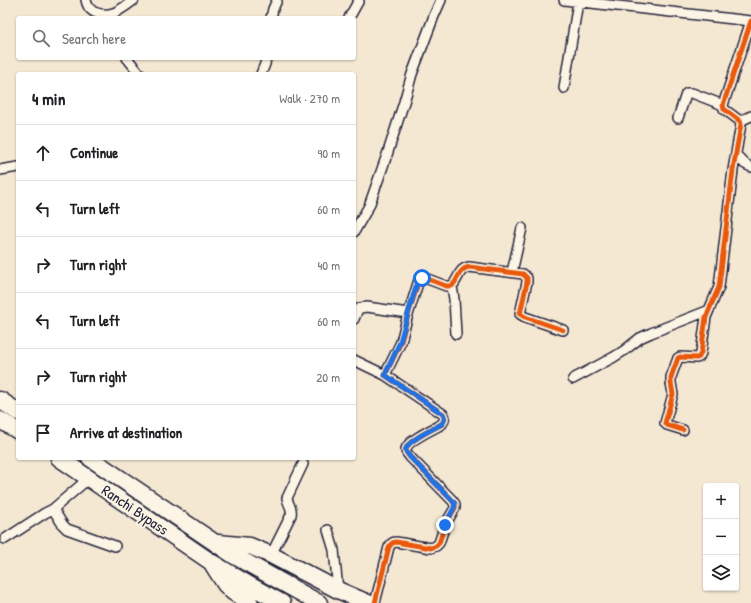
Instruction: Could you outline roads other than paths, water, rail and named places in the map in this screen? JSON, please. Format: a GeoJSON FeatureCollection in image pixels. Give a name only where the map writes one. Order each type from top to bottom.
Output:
{"type":"FeatureCollection","features":[{"type":"Feature","properties":{"kind":"highway"},"geometry":{"type":"LineString","coordinates":[[0,400],[16,411]]}},
{"type":"Feature","properties":{"kind":"highway","name":"Ranchi Bypass"},"geometry":{"type":"LineString","coordinates":[[62,460],[211,562],[282,603]]}},
{"type":"Feature","properties":{"kind":"highway","name":"Ranchi Bypass"},"geometry":{"type":"LineString","coordinates":[[93,460],[233,555],[319,603]]}},
{"type":"Feature","properties":{"kind":"highway"},"geometry":{"type":"LineString","coordinates":[[216,543],[250,546],[271,555],[338,590],[368,603]]}},
{"type":"Feature","properties":{"kind":"highway"},"geometry":{"type":"LineString","coordinates":[[211,562],[224,584],[250,603]]}},
{"type":"Feature","properties":{"kind":"street"},"geometry":{"type":"LineString","coordinates":[[86,0],[87,6],[90,9],[111,16],[134,0]]}},
{"type":"Feature","properties":{"kind":"street"},"geometry":{"type":"LineString","coordinates":[[271,16],[277,0]]}},
{"type":"Feature","properties":{"kind":"street"},"geometry":{"type":"LineString","coordinates":[[350,16],[359,0]]}},
{"type":"Feature","properties":{"kind":"street"},"geometry":{"type":"LineString","coordinates":[[356,229],[369,206],[374,193],[412,74],[441,0]]}},
{"type":"Feature","properties":{"kind":"street"},"geometry":{"type":"LineString","coordinates":[[564,0],[751,21],[748,42],[723,105],[724,110],[740,121]]}},
{"type":"Feature","properties":{"kind":"street"},"geometry":{"type":"LineString","coordinates":[[564,88],[578,2]]}},
{"type":"Feature","properties":{"kind":"street"},"geometry":{"type":"LineString","coordinates":[[129,60],[138,72]]}},
{"type":"Feature","properties":{"kind":"street"},"geometry":{"type":"LineString","coordinates":[[262,72],[265,61]]}},
{"type":"Feature","properties":{"kind":"street"},"geometry":{"type":"LineString","coordinates":[[678,118],[686,94],[688,93],[692,93],[723,105]]}},
{"type":"Feature","properties":{"kind":"street"},"geometry":{"type":"LineString","coordinates":[[740,121],[751,116]]}},
{"type":"Feature","properties":{"kind":"street"},"geometry":{"type":"LineString","coordinates":[[683,430],[665,423],[673,394],[671,377],[678,358],[699,357],[701,353],[707,312],[719,287],[740,121]]}},
{"type":"Feature","properties":{"kind":"street"},"geometry":{"type":"LineString","coordinates":[[736,155],[745,164],[751,167]]}},
{"type":"Feature","properties":{"kind":"street"},"geometry":{"type":"LineString","coordinates":[[0,170],[16,167]]}},
{"type":"Feature","properties":{"kind":"street"},"geometry":{"type":"LineString","coordinates":[[512,272],[522,228]]}},
{"type":"Feature","properties":{"kind":"street"},"geometry":{"type":"LineString","coordinates":[[456,334],[452,286],[462,270],[469,267],[523,274],[527,278],[527,282],[520,314],[563,330]]}},
{"type":"Feature","properties":{"kind":"street"},"geometry":{"type":"LineString","coordinates":[[385,375],[400,342],[419,280],[425,278],[446,286],[452,286]]}},
{"type":"Feature","properties":{"kind":"street"},"geometry":{"type":"LineString","coordinates":[[356,314],[358,309],[362,307],[408,313]]}},
{"type":"Feature","properties":{"kind":"street"},"geometry":{"type":"LineString","coordinates":[[573,379],[626,350],[646,335],[707,312]]}},
{"type":"Feature","properties":{"kind":"street"},"geometry":{"type":"LineString","coordinates":[[356,361],[385,375],[443,414],[444,420],[442,424],[414,440],[407,446],[406,453],[455,504],[445,525],[439,543],[436,546],[431,548],[396,542],[391,544],[375,603]]}},
{"type":"Feature","properties":{"kind":"street"},"geometry":{"type":"LineString","coordinates":[[271,555],[291,515],[292,508],[287,498],[303,464]]}},
{"type":"Feature","properties":{"kind":"street"},"geometry":{"type":"LineString","coordinates":[[5,539],[53,509],[88,479]]}},
{"type":"Feature","properties":{"kind":"street"},"geometry":{"type":"LineString","coordinates":[[53,509],[67,529],[115,546]]}},
{"type":"Feature","properties":{"kind":"street"},"geometry":{"type":"LineString","coordinates":[[328,530],[334,550],[338,590]]}}]}
